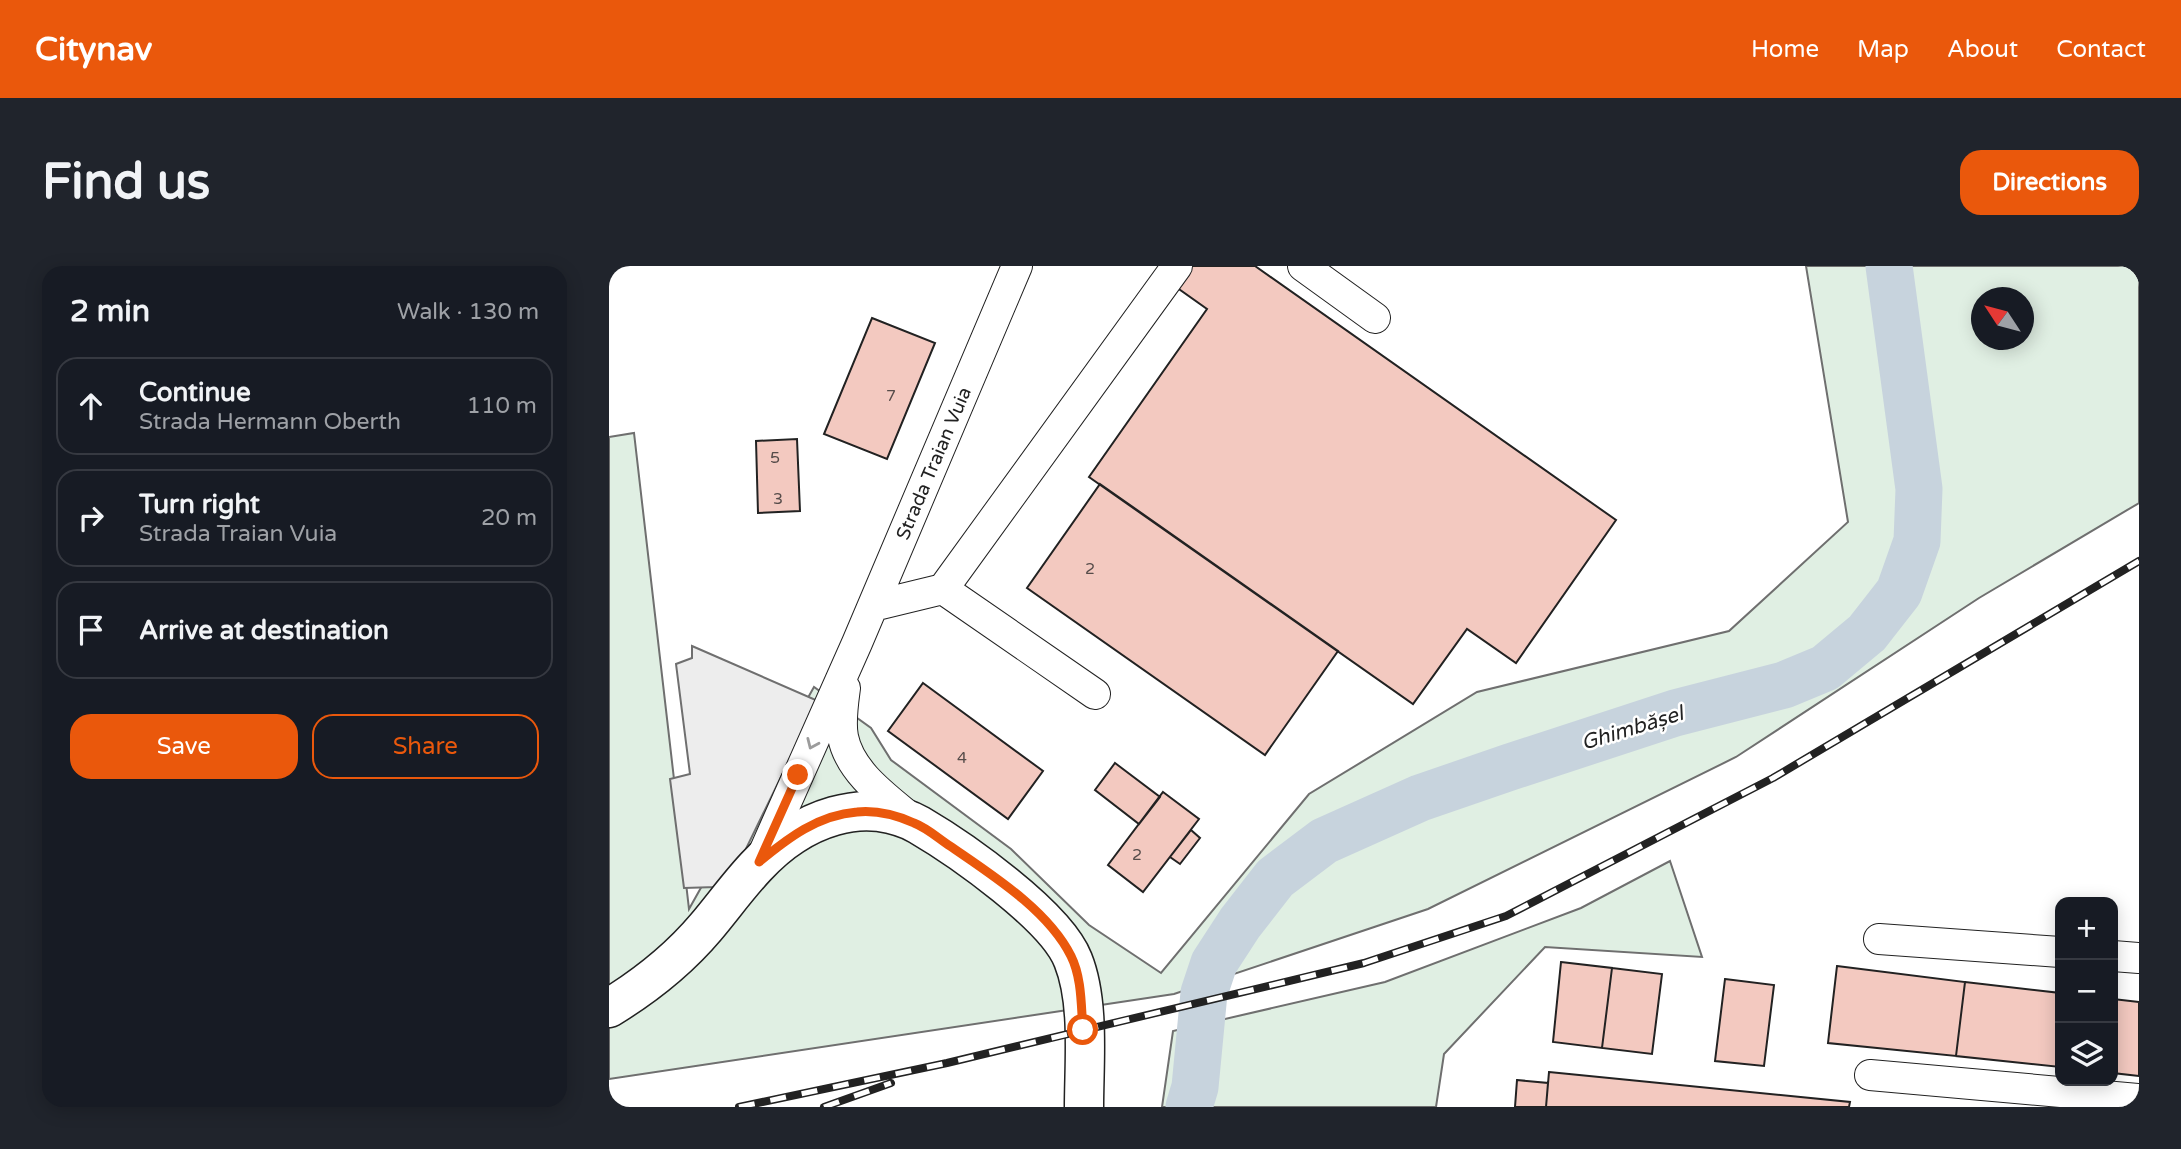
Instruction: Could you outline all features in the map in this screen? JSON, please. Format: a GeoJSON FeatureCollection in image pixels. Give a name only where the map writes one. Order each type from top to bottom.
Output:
{"type":"FeatureCollection","features":[{"type":"Feature","properties":{"kind":"main road"},"geometry":{"type":"LineString","coordinates":[[609,1008],[653,978],[678,956],[759,862],[794,834],[827,818],[856,812],[876,812],[917,824],[983,869],[1040,915],[1059,935],[1073,959],[1080,985],[1084,1107]]}},
{"type":"Feature","properties":{"kind":"street","name":"Strada Traian Vuia"},"geometry":{"type":"LineString","coordinates":[[759,862],[873,606],[1017,266]]}},
{"type":"Feature","properties":{"kind":"street"},"geometry":{"type":"LineString","coordinates":[[873,606],[943,589],[1177,266]]}},
{"type":"Feature","properties":{"kind":"street"},"geometry":{"type":"LineString","coordinates":[[1303,266],[1375,318]]}},
{"type":"Feature","properties":{"kind":"street"},"geometry":{"type":"LineString","coordinates":[[943,589],[1095,694]]}},
{"type":"Feature","properties":{"kind":"street","name":"Strada Traian Vuia"},"geometry":{"type":"LineString","coordinates":[[849,660],[842,718],[843,737],[849,755],[860,771],[917,824]]}},
{"type":"Feature","properties":{"kind":"street"},"geometry":{"type":"LineString","coordinates":[[1879,939],[2055,952]]}},
{"type":"Feature","properties":{"kind":"street"},"geometry":{"type":"LineString","coordinates":[[2118,956],[2139,958]]}},
{"type":"Feature","properties":{"kind":"street"},"geometry":{"type":"LineString","coordinates":[[1870,1075],[2139,1099]]}},
{"type":"Feature","properties":{"kind":"green space"},"geometry":{"type":"Polygon","coordinates":[[[1806,266],[2139,266],[2139,503],[1979,598],[1736,757],[1428,909],[1174,994],[609,1079],[609,437],[634,433],[689,909],[814,687],[871,728],[891,760],[1011,849],[1089,925],[1161,973],[1309,794],[1477,692],[1729,631],[1848,522],[1806,266]]]}},
{"type":"Feature","properties":{"kind":"green space"},"geometry":{"type":"Polygon","coordinates":[[[1670,861],[1702,957],[1545,947],[1444,1054],[1436,1107],[1162,1107],[1173,1031],[1385,982],[1581,908],[1670,861]]]}},
{"type":"Feature","properties":{"kind":"shaded area"},"geometry":{"type":"Polygon","coordinates":[[[692,646],[818,701],[742,857],[716,887],[684,888],[670,779],[690,774],[676,664],[692,658],[692,646]]]}},
{"type":"Feature","properties":{"kind":"building"},"geometry":{"type":"Polygon","coordinates":[[[1181,266],[1255,266],[1616,520],[1516,663],[1467,629],[1413,704],[1089,477],[1207,309],[1169,282],[1181,266]]]}},
{"type":"Feature","properties":{"kind":"building"},"geometry":{"type":"Polygon","coordinates":[[[872,318],[935,343],[887,459],[824,434],[872,318]]]}},
{"type":"Feature","properties":{"kind":"building"},"geometry":{"type":"Polygon","coordinates":[[[797,439],[800,511],[758,513],[756,441],[797,439]]]}},
{"type":"Feature","properties":{"kind":"building"},"geometry":{"type":"Polygon","coordinates":[[[1100,484],[1338,651],[1265,755],[1027,588],[1100,484]]]}},
{"type":"Feature","properties":{"kind":"building"},"geometry":{"type":"Polygon","coordinates":[[[923,683],[1043,771],[1008,819],[888,731],[923,683]]]}},
{"type":"Feature","properties":{"kind":"building"},"geometry":{"type":"Polygon","coordinates":[[[1115,763],[1160,797],[1139,824],[1095,790],[1115,763]]]}},
{"type":"Feature","properties":{"kind":"building"},"geometry":{"type":"Polygon","coordinates":[[[1163,792],[1199,819],[1143,892],[1108,865],[1163,792]]]}},
{"type":"Feature","properties":{"kind":"building"},"geometry":{"type":"Polygon","coordinates":[[[1191,830],[1200,838],[1180,864],[1170,857],[1191,830]]]}},
{"type":"Feature","properties":{"kind":"building"},"geometry":{"type":"Polygon","coordinates":[[[1561,962],[1612,968],[1602,1048],[1553,1042],[1561,962]]]}},
{"type":"Feature","properties":{"kind":"building"},"geometry":{"type":"Polygon","coordinates":[[[1837,966],[1965,982],[1956,1056],[1828,1043],[1837,966]]]}},
{"type":"Feature","properties":{"kind":"building"},"geometry":{"type":"Polygon","coordinates":[[[1612,968],[1662,974],[1652,1054],[1602,1048],[1612,968]]]}},
{"type":"Feature","properties":{"kind":"building"},"geometry":{"type":"Polygon","coordinates":[[[1725,979],[1774,985],[1764,1066],[1715,1061],[1725,979]]]}},
{"type":"Feature","properties":{"kind":"building"},"geometry":{"type":"Polygon","coordinates":[[[1965,982],[2055,992],[2055,1066],[1956,1056],[1965,982]]]}},
{"type":"Feature","properties":{"kind":"building"},"geometry":{"type":"Polygon","coordinates":[[[2118,1000],[2139,1002],[2139,1076],[2118,1074],[2118,1000]]]}},
{"type":"Feature","properties":{"kind":"building"},"geometry":{"type":"Polygon","coordinates":[[[1549,1072],[1850,1102],[1849,1107],[1546,1107],[1549,1072]]]}},
{"type":"Feature","properties":{"kind":"building"},"geometry":{"type":"Polygon","coordinates":[[[1517,1080],[1548,1083],[1546,1107],[1515,1107],[1517,1080]]]}},
{"type":"Feature","properties":{"kind":"waterway","name":"Ghimbășel"},"geometry":{"type":"LineString","coordinates":[[1189,1107],[1195,1087],[1204,993],[1214,963],[1240,923],[1275,878],[1324,841],[1420,798],[1510,767],[1675,713],[1784,685],[1825,668],[1867,633],[1899,592],[1917,541],[1919,489],[1889,266]]}},
{"type":"Feature","properties":{"kind":"railway"},"geometry":{"type":"LineString","coordinates":[[739,1107],[947,1063],[1364,963],[1506,916],[1773,778],[2139,561]]}},
{"type":"Feature","properties":{"kind":"railway"},"geometry":{"type":"LineString","coordinates":[[824,1107],[891,1083]]}},
{"type":"Feature","properties":{"kind":"route"},"geometry":{"type":"LineString","coordinates":[[798,775],[759,862],[794,834],[827,818],[856,812],[876,812],[917,824],[983,869],[1040,915],[1059,935],[1073,959],[1080,985],[1083,1030]]}}]}
